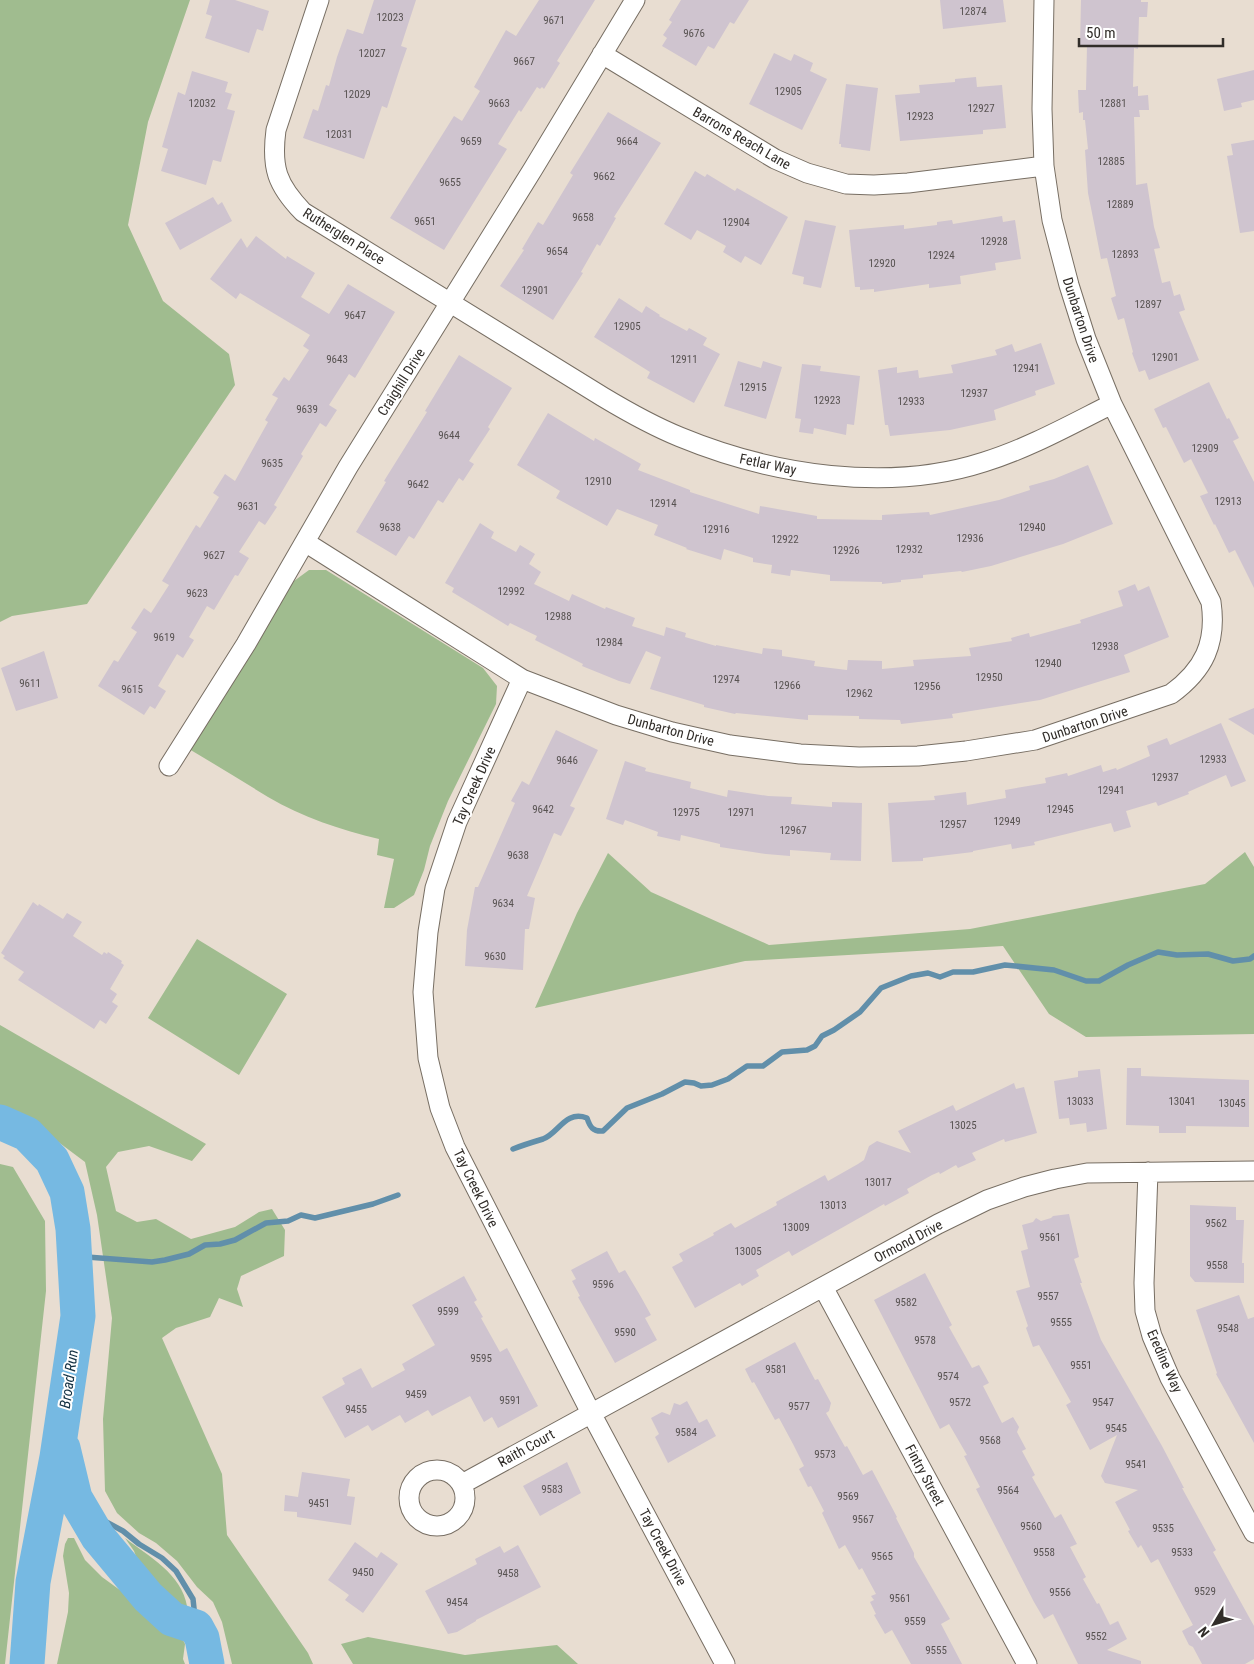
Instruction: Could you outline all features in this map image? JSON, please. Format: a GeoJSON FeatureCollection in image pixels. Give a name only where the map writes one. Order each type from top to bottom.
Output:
{"type":"FeatureCollection","features":[{"type":"Feature","properties":{"kind":"street","name":"Rutherglen Place"},"geometry":{"type":"LineString","coordinates":[[319,0],[276,130],[273,149],[278,179],[287,196],[303,212],[450,302]]}},
{"type":"Feature","properties":{"kind":"street","name":"Craighill Drive"},"geometry":{"type":"LineString","coordinates":[[169,766],[246,644],[348,468],[635,0]]}},
{"type":"Feature","properties":{"kind":"street","name":"Dunbarton Drive"},"geometry":{"type":"LineString","coordinates":[[305,542],[522,679],[616,715],[672,732],[748,747],[800,754],[859,757],[918,756],[966,751],[1035,740],[1164,698],[1186,683],[1199,668],[1211,640],[1214,617],[1211,602],[1112,404],[1086,339],[1069,285],[1052,220],[1044,166],[1042,109],[1044,0]]}},
{"type":"Feature","properties":{"kind":"street","name":"Barrons Reach Lane"},"geometry":{"type":"LineString","coordinates":[[602,54],[775,159],[807,173],[846,184],[908,183],[1044,166]]}},
{"type":"Feature","properties":{"kind":"street","name":"Fetlar Way"},"geometry":{"type":"LineString","coordinates":[[450,302],[645,421],[680,438],[734,457],[780,468],[827,475],[881,477],[913,476],[944,472],[982,463],[1012,452],[1112,404]]}},
{"type":"Feature","properties":{"kind":"street","name":"Tay Creek Drive"},"geometry":{"type":"LineString","coordinates":[[522,679],[457,822],[435,888],[428,932],[423,992],[428,1058],[440,1108],[455,1147],[591,1413],[725,1664]]}},
{"type":"Feature","properties":{"kind":"street","name":"Ormond Drive"},"geometry":{"type":"LineString","coordinates":[[591,1413],[938,1224],[987,1200],[1054,1179],[1087,1174],[1254,1171]]}},
{"type":"Feature","properties":{"kind":"street","name":"Eredine Way"},"geometry":{"type":"LineString","coordinates":[[1148,1172],[1144,1283],[1145,1311],[1152,1336],[1170,1378],[1254,1533]]}},
{"type":"Feature","properties":{"kind":"street","name":"Fintry Street"},"geometry":{"type":"LineString","coordinates":[[823,1287],[1027,1664]]}},
{"type":"Feature","properties":{"kind":"street","name":"Raith Court"},"geometry":{"type":"LineString","coordinates":[[462,1484],[591,1413]]}},
{"type":"Feature","properties":{"kind":"green space"},"geometry":{"type":"Polygon","coordinates":[[[0,0],[190,0],[148,122],[128,225],[163,301],[229,354],[235,385],[87,604],[12,616],[0,622],[0,0]]]}},
{"type":"Feature","properties":{"kind":"green space"},"geometry":{"type":"Polygon","coordinates":[[[309,570],[326,570],[483,668],[497,686],[496,704],[448,801],[430,846],[424,870],[414,895],[394,908],[384,908],[394,859],[377,855],[379,839],[336,827],[294,811],[189,749],[294,581],[309,570]]]}},
{"type":"Feature","properties":{"kind":"green space"},"geometry":{"type":"Polygon","coordinates":[[[1245,852],[1254,867],[1254,1034],[1086,1037],[1049,1014],[1003,946],[745,961],[535,1008],[577,913],[608,853],[651,892],[769,945],[970,929],[1205,884],[1245,852]]]}},
{"type":"Feature","properties":{"kind":"green space"},"geometry":{"type":"Polygon","coordinates":[[[197,939],[287,994],[239,1075],[148,1018],[197,939]]]}},
{"type":"Feature","properties":{"kind":"green space"},"geometry":{"type":"Polygon","coordinates":[[[0,1025],[206,1144],[192,1161],[149,1146],[118,1152],[106,1167],[116,1211],[137,1222],[156,1219],[191,1239],[235,1227],[259,1212],[272,1209],[285,1230],[284,1256],[241,1276],[237,1289],[243,1307],[219,1298],[210,1317],[176,1328],[162,1338],[222,1474],[227,1535],[308,1653],[313,1664],[232,1664],[222,1622],[213,1602],[197,1587],[177,1561],[156,1543],[139,1533],[117,1513],[105,1491],[103,1419],[112,1318],[97,1215],[85,1162],[29,1120],[0,1110],[0,1025]]]}},
{"type":"Feature","properties":{"kind":"green space"},"geometry":{"type":"Polygon","coordinates":[[[0,1164],[13,1167],[45,1221],[46,1291],[5,1664],[0,1664],[0,1164]]]}},
{"type":"Feature","properties":{"kind":"green space"},"geometry":{"type":"Polygon","coordinates":[[[68,1538],[74,1538],[85,1560],[102,1577],[181,1636],[185,1644],[183,1659],[185,1664],[57,1664],[68,1612],[69,1593],[63,1556],[68,1538]]]}},
{"type":"Feature","properties":{"kind":"green space"},"geometry":{"type":"Polygon","coordinates":[[[125,1538],[171,1575],[184,1595],[187,1606],[184,1609],[173,1606],[152,1587],[142,1573],[134,1551],[125,1538]]]}},
{"type":"Feature","properties":{"kind":"green space"},"geometry":{"type":"Polygon","coordinates":[[[368,1637],[465,1655],[557,1645],[578,1664],[353,1664],[341,1644],[368,1637]]]}},
{"type":"Feature","properties":{"kind":"building"},"geometry":{"type":"Polygon","coordinates":[[[210,0],[235,0],[269,11],[263,31],[257,29],[249,53],[205,38],[212,16],[206,14],[210,0]]]}},
{"type":"Feature","properties":{"kind":"building"},"geometry":{"type":"Polygon","coordinates":[[[374,0],[416,0],[401,46],[407,48],[387,108],[382,106],[364,159],[303,138],[313,109],[318,111],[326,85],[329,86],[347,29],[363,34],[374,0]]]}},
{"type":"Feature","properties":{"kind":"building"},"geometry":{"type":"Polygon","coordinates":[[[539,0],[595,0],[557,61],[560,63],[544,89],[537,87],[521,112],[519,110],[498,144],[507,149],[444,250],[390,218],[454,116],[462,121],[480,91],[474,87],[506,30],[516,36],[539,0]]]}},
{"type":"Feature","properties":{"kind":"building"},"geometry":{"type":"Polygon","coordinates":[[[681,0],[749,0],[734,24],[730,22],[714,49],[708,46],[696,66],[662,46],[667,38],[663,35],[672,22],[669,20],[681,0]]]}},
{"type":"Feature","properties":{"kind":"building"},"geometry":{"type":"Polygon","coordinates":[[[940,0],[1003,0],[1006,22],[943,29],[940,0]]]}},
{"type":"Feature","properties":{"kind":"building"},"geometry":{"type":"Polygon","coordinates":[[[1081,0],[1141,0],[1141,2],[1148,2],[1147,17],[1139,17],[1138,49],[1134,48],[1133,87],[1138,86],[1138,96],[1148,95],[1149,110],[1139,110],[1140,117],[1134,117],[1136,185],[1147,183],[1154,227],[1160,248],[1154,249],[1162,283],[1170,281],[1174,296],[1180,294],[1185,310],[1179,312],[1199,360],[1149,380],[1145,370],[1139,372],[1132,353],[1124,318],[1118,320],[1111,298],[1116,296],[1107,258],[1101,259],[1088,193],[1085,150],[1088,149],[1083,112],[1079,113],[1078,90],[1086,90],[1087,46],[1080,46],[1081,0]]]}},
{"type":"Feature","properties":{"kind":"building"},"geometry":{"type":"Polygon","coordinates":[[[774,53],[791,61],[794,54],[813,63],[810,71],[827,79],[802,130],[749,104],[774,53]]]}},
{"type":"Feature","properties":{"kind":"building"},"geometry":{"type":"Polygon","coordinates":[[[1254,70],[1254,100],[1241,103],[1242,107],[1224,111],[1217,79],[1254,70]]]}},
{"type":"Feature","properties":{"kind":"building"},"geometry":{"type":"Polygon","coordinates":[[[192,71],[228,82],[225,92],[232,94],[227,109],[235,111],[221,162],[213,160],[206,185],[161,171],[168,149],[162,147],[178,92],[185,95],[192,71]]]}},
{"type":"Feature","properties":{"kind":"building"},"geometry":{"type":"Polygon","coordinates":[[[976,77],[977,87],[1002,85],[1006,128],[983,130],[983,134],[900,141],[895,95],[920,93],[919,85],[955,82],[955,79],[976,77]]]}},
{"type":"Feature","properties":{"kind":"building"},"geometry":{"type":"Polygon","coordinates":[[[846,84],[878,88],[870,151],[841,147],[841,144],[839,144],[846,84]]]}},
{"type":"Feature","properties":{"kind":"building"},"geometry":{"type":"Polygon","coordinates":[[[608,112],[661,143],[614,217],[616,218],[600,246],[597,244],[581,272],[583,273],[553,320],[500,286],[524,250],[522,249],[538,222],[543,225],[573,175],[570,173],[608,112]]]}},
{"type":"Feature","properties":{"kind":"building"},"geometry":{"type":"Polygon","coordinates":[[[1254,140],[1254,231],[1240,233],[1227,156],[1233,155],[1231,144],[1254,140]]]}},
{"type":"Feature","properties":{"kind":"building"},"geometry":{"type":"Polygon","coordinates":[[[695,171],[705,177],[707,174],[735,191],[737,188],[788,217],[761,265],[745,256],[741,263],[723,252],[726,246],[697,230],[691,240],[664,224],[695,171]]]}},
{"type":"Feature","properties":{"kind":"building"},"geometry":{"type":"Polygon","coordinates":[[[213,197],[218,205],[222,202],[232,221],[180,250],[165,223],[213,197]]]}},
{"type":"Feature","properties":{"kind":"building"},"geometry":{"type":"Polygon","coordinates":[[[1002,216],[1003,222],[1015,220],[1021,259],[995,263],[996,270],[960,276],[961,284],[929,288],[929,284],[874,292],[874,289],[860,290],[860,287],[855,287],[849,230],[904,225],[904,229],[937,225],[937,222],[952,220],[953,224],[1002,216]]]}},
{"type":"Feature","properties":{"kind":"building"},"geometry":{"type":"Polygon","coordinates":[[[805,220],[836,226],[821,288],[803,284],[804,277],[792,274],[805,220]]]}},
{"type":"Feature","properties":{"kind":"building"},"geometry":{"type":"Polygon","coordinates":[[[256,236],[286,259],[287,256],[315,273],[301,297],[329,314],[348,284],[395,312],[355,378],[349,374],[329,405],[337,410],[326,427],[320,423],[274,505],[277,507],[265,525],[259,521],[239,552],[249,558],[238,576],[235,575],[214,610],[207,606],[189,637],[194,640],[183,658],[177,654],[158,686],[166,691],[155,709],[150,706],[144,715],[98,686],[114,660],[118,662],[137,632],[131,628],[144,608],[151,613],[169,585],[162,581],[196,525],[200,528],[219,497],[213,493],[225,474],[235,481],[268,422],[265,420],[278,398],[272,395],[284,377],[289,381],[309,350],[303,346],[310,335],[240,293],[236,299],[210,279],[241,238],[247,248],[256,236]]]}},
{"type":"Feature","properties":{"kind":"building"},"geometry":{"type":"Polygon","coordinates":[[[619,298],[642,313],[646,306],[659,316],[687,331],[689,328],[707,338],[703,345],[720,354],[694,403],[647,378],[650,372],[594,337],[619,298]]]}},
{"type":"Feature","properties":{"kind":"building"},"geometry":{"type":"Polygon","coordinates":[[[1041,343],[1055,384],[1035,391],[1036,395],[994,410],[996,420],[950,430],[890,436],[888,425],[885,425],[878,370],[897,367],[897,373],[918,370],[919,378],[953,373],[951,365],[997,355],[995,350],[1012,344],[1015,352],[1041,343]]]}},
{"type":"Feature","properties":{"kind":"building"},"geometry":{"type":"Polygon","coordinates":[[[459,355],[512,388],[488,427],[490,429],[469,461],[474,464],[463,481],[459,478],[443,503],[438,500],[414,539],[409,536],[396,556],[356,532],[459,355]]]}},
{"type":"Feature","properties":{"kind":"building"},"geometry":{"type":"Polygon","coordinates":[[[738,361],[761,368],[763,361],[782,367],[766,419],[724,406],[738,361]]]}},
{"type":"Feature","properties":{"kind":"building"},"geometry":{"type":"Polygon","coordinates":[[[802,364],[821,366],[820,371],[860,376],[854,425],[847,424],[846,435],[814,428],[813,434],[799,432],[801,419],[795,418],[802,364]]]}},
{"type":"Feature","properties":{"kind":"building"},"geometry":{"type":"Polygon","coordinates":[[[1209,382],[1227,419],[1229,418],[1239,438],[1233,441],[1254,482],[1254,588],[1235,550],[1229,553],[1214,525],[1200,496],[1208,493],[1191,459],[1184,463],[1166,427],[1163,428],[1154,409],[1209,382]]]}},
{"type":"Feature","properties":{"kind":"building"},"geometry":{"type":"Polygon","coordinates":[[[548,413],[594,441],[595,438],[641,464],[638,470],[690,490],[690,492],[759,514],[760,506],[817,516],[817,519],[882,520],[882,515],[929,512],[930,515],[999,500],[1030,490],[1029,486],[1054,479],[1088,465],[1113,524],[1063,544],[991,566],[962,572],[923,575],[923,578],[901,580],[901,582],[882,584],[882,582],[830,581],[830,575],[791,570],[790,576],[771,573],[772,565],[753,562],[753,558],[724,549],[721,560],[686,549],[654,535],[658,525],[617,509],[607,526],[556,498],[560,491],[517,465],[548,413]]]}},
{"type":"Feature","properties":{"kind":"building"},"geometry":{"type":"Polygon","coordinates":[[[480,523],[494,532],[491,538],[516,552],[520,545],[535,554],[529,564],[541,572],[534,584],[569,601],[572,594],[605,609],[606,607],[635,618],[632,626],[664,636],[666,627],[686,633],[685,637],[716,646],[762,654],[763,648],[782,650],[782,656],[815,661],[814,666],[847,670],[848,660],[882,661],[882,669],[914,666],[913,660],[971,656],[969,648],[1012,641],[1011,638],[1029,633],[1030,637],[1081,623],[1080,620],[1123,606],[1118,591],[1135,584],[1138,591],[1149,586],[1169,637],[1124,655],[1130,672],[1040,700],[952,714],[953,718],[901,724],[900,720],[859,719],[859,716],[808,715],[808,720],[735,714],[704,707],[704,705],[650,689],[661,657],[646,651],[630,684],[619,681],[582,666],[583,664],[535,640],[537,636],[510,623],[508,626],[452,592],[454,588],[445,583],[480,523]]]}},
{"type":"Feature","properties":{"kind":"building"},"geometry":{"type":"Polygon","coordinates":[[[44,651],[58,698],[16,711],[1,668],[44,651]]]}},
{"type":"Feature","properties":{"kind":"building"},"geometry":{"type":"Polygon","coordinates":[[[1254,708],[1254,735],[1228,719],[1254,708]]]}},
{"type":"Feature","properties":{"kind":"building"},"geometry":{"type":"Polygon","coordinates":[[[1221,723],[1246,781],[1231,787],[1226,775],[1188,792],[1189,794],[1158,806],[1156,802],[1126,811],[1131,827],[1114,832],[1111,823],[1034,842],[1035,845],[1012,849],[1011,844],[973,852],[923,858],[923,861],[892,862],[888,803],[935,800],[934,796],[966,792],[967,805],[1006,798],[1005,790],[1046,783],[1045,778],[1067,773],[1068,776],[1101,765],[1103,772],[1116,768],[1117,770],[1150,756],[1147,746],[1167,738],[1170,745],[1221,723]]]}},
{"type":"Feature","properties":{"kind":"building"},"geometry":{"type":"Polygon","coordinates":[[[556,730],[598,750],[570,806],[575,808],[561,836],[554,833],[527,896],[535,898],[529,929],[525,929],[523,970],[465,966],[467,930],[475,887],[478,887],[515,803],[511,801],[522,781],[529,785],[556,730]]]}},
{"type":"Feature","properties":{"kind":"building"},"geometry":{"type":"Polygon","coordinates":[[[625,761],[646,768],[645,771],[691,782],[690,788],[727,797],[728,790],[768,796],[792,797],[791,804],[832,807],[832,802],[862,803],[861,861],[830,860],[831,853],[790,850],[790,856],[766,854],[720,847],[720,844],[681,835],[680,841],[657,836],[658,832],[625,820],[623,825],[606,819],[625,761]]]}},
{"type":"Feature","properties":{"kind":"building"},"geometry":{"type":"Polygon","coordinates":[[[33,902],[63,919],[67,913],[82,922],[73,936],[102,955],[104,952],[107,954],[108,952],[122,961],[121,963],[124,965],[110,989],[117,994],[112,1002],[118,1006],[106,1024],[100,1020],[94,1029],[18,980],[24,972],[3,958],[5,956],[1,953],[33,902]]]}},
{"type":"Feature","properties":{"kind":"building"},"geometry":{"type":"Polygon","coordinates":[[[1127,1068],[1141,1068],[1141,1076],[1249,1080],[1249,1127],[1186,1126],[1186,1133],[1159,1133],[1159,1126],[1126,1125],[1127,1068]]]}},
{"type":"Feature","properties":{"kind":"building"},"geometry":{"type":"Polygon","coordinates":[[[1100,1069],[1107,1129],[1087,1132],[1086,1123],[1070,1125],[1069,1118],[1059,1119],[1054,1081],[1078,1077],[1078,1071],[1100,1069]]]}},
{"type":"Feature","properties":{"kind":"building"},"geometry":{"type":"Polygon","coordinates":[[[1014,1083],[1016,1089],[1024,1087],[1037,1133],[1005,1142],[1004,1139],[972,1153],[976,1160],[958,1168],[956,1165],[940,1174],[939,1172],[932,1175],[907,1189],[909,1193],[885,1206],[884,1204],[792,1256],[789,1251],[756,1270],[759,1276],[742,1286],[740,1283],[695,1308],[672,1267],[683,1261],[679,1254],[714,1235],[713,1233],[731,1223],[735,1228],[777,1205],[776,1202],[825,1175],[828,1181],[858,1164],[864,1160],[869,1146],[877,1141],[911,1153],[898,1131],[953,1105],[956,1111],[1014,1083]]]}},
{"type":"Feature","properties":{"kind":"building"},"geometry":{"type":"Polygon","coordinates":[[[1190,1205],[1236,1207],[1236,1220],[1244,1220],[1242,1263],[1244,1263],[1244,1283],[1195,1282],[1190,1276],[1190,1205]]]}},
{"type":"Feature","properties":{"kind":"building"},"geometry":{"type":"Polygon","coordinates":[[[1069,1214],[1079,1257],[1074,1259],[1082,1283],[1080,1283],[1101,1340],[1162,1446],[1184,1488],[1182,1488],[1216,1550],[1213,1552],[1254,1626],[1254,1659],[1245,1664],[1202,1664],[1193,1647],[1189,1645],[1182,1631],[1193,1625],[1158,1559],[1151,1563],[1141,1545],[1138,1548],[1115,1502],[1138,1490],[1105,1483],[1101,1476],[1117,1435],[1090,1450],[1066,1405],[1071,1402],[1039,1345],[1033,1347],[1016,1291],[1030,1287],[1021,1251],[1028,1249],[1022,1225],[1033,1222],[1036,1218],[1041,1221],[1053,1216],[1069,1214]]]}},
{"type":"Feature","properties":{"kind":"building"},"geometry":{"type":"Polygon","coordinates":[[[607,1251],[619,1273],[625,1270],[641,1297],[651,1315],[645,1318],[657,1340],[615,1363],[578,1297],[580,1296],[572,1281],[576,1279],[571,1270],[607,1251]]]}},
{"type":"Feature","properties":{"kind":"building"},"geometry":{"type":"Polygon","coordinates":[[[925,1273],[952,1325],[949,1327],[972,1368],[979,1365],[989,1383],[983,1386],[1002,1423],[1013,1417],[1019,1427],[1017,1432],[1026,1449],[1022,1451],[1035,1475],[1032,1477],[1055,1518],[1061,1514],[1077,1544],[1070,1547],[1086,1577],[1083,1579],[1097,1604],[1099,1603],[1110,1625],[1118,1621],[1127,1639],[1107,1650],[1141,1661],[1141,1664],[1078,1664],[1053,1614],[1044,1619],[1034,1602],[976,1489],[980,1487],[964,1456],[967,1455],[949,1424],[940,1429],[874,1300],[925,1273]]]}},
{"type":"Feature","properties":{"kind":"building"},"geometry":{"type":"Polygon","coordinates":[[[464,1276],[477,1300],[474,1302],[483,1317],[481,1318],[500,1352],[507,1348],[538,1406],[498,1428],[492,1417],[484,1422],[470,1396],[432,1416],[428,1410],[405,1423],[400,1415],[372,1431],[368,1425],[345,1438],[322,1397],[345,1384],[342,1378],[361,1368],[372,1388],[405,1370],[402,1364],[435,1345],[412,1305],[464,1276]]]}},
{"type":"Feature","properties":{"kind":"building"},"geometry":{"type":"Polygon","coordinates":[[[1239,1295],[1248,1319],[1254,1317],[1254,1443],[1216,1374],[1196,1310],[1239,1295]]]}},
{"type":"Feature","properties":{"kind":"building"},"geometry":{"type":"Polygon","coordinates":[[[795,1342],[815,1380],[818,1379],[831,1403],[829,1411],[826,1413],[845,1447],[847,1446],[863,1475],[872,1470],[897,1517],[914,1553],[914,1557],[950,1619],[941,1624],[962,1664],[911,1664],[892,1630],[885,1634],[874,1615],[876,1614],[870,1602],[874,1600],[871,1596],[876,1594],[862,1568],[859,1570],[845,1545],[839,1549],[822,1513],[824,1511],[811,1486],[808,1487],[799,1469],[804,1466],[793,1444],[779,1418],[775,1420],[754,1382],[752,1383],[745,1369],[795,1342]]]}},
{"type":"Feature","properties":{"kind":"building"},"geometry":{"type":"Polygon","coordinates":[[[687,1401],[699,1423],[707,1419],[716,1436],[668,1463],[655,1437],[659,1434],[651,1418],[662,1412],[670,1415],[674,1403],[680,1405],[687,1401]]]}},
{"type":"Feature","properties":{"kind":"building"},"geometry":{"type":"Polygon","coordinates":[[[567,1462],[581,1493],[540,1516],[523,1486],[567,1462]]]}},
{"type":"Feature","properties":{"kind":"building"},"geometry":{"type":"Polygon","coordinates":[[[302,1472],[350,1479],[347,1496],[355,1497],[351,1525],[297,1517],[297,1512],[284,1511],[285,1495],[298,1497],[302,1472]]]}},
{"type":"Feature","properties":{"kind":"building"},"geometry":{"type":"Polygon","coordinates":[[[355,1542],[377,1558],[381,1552],[398,1564],[363,1613],[345,1600],[349,1595],[328,1580],[355,1542]]]}},
{"type":"Feature","properties":{"kind":"building"},"geometry":{"type":"Polygon","coordinates":[[[518,1545],[541,1587],[476,1620],[457,1632],[448,1634],[425,1591],[477,1564],[475,1559],[500,1546],[504,1553],[518,1545]]]}},
{"type":"Feature","properties":{"kind":"waterway"},"geometry":{"type":"LineString","coordinates":[[513,1149],[549,1136],[563,1123],[573,1117],[587,1118],[592,1128],[597,1131],[603,1131],[627,1108],[662,1094],[685,1082],[701,1086],[712,1085],[728,1079],[747,1066],[763,1066],[782,1052],[807,1050],[815,1046],[822,1036],[860,1012],[881,988],[911,976],[928,973],[940,977],[953,972],[973,972],[1005,965],[1054,970],[1086,981],[1099,981],[1128,965],[1158,952],[1177,955],[1208,954],[1233,961],[1250,959],[1254,956]]}},
{"type":"Feature","properties":{"kind":"waterway","name":"Broad Run"},"geometry":{"type":"LineString","coordinates":[[0,1122],[27,1134],[52,1160],[67,1192],[73,1229],[78,1316],[57,1457],[33,1582],[27,1664]]}},
{"type":"Feature","properties":{"kind":"waterway"},"geometry":{"type":"LineString","coordinates":[[74,1256],[152,1262],[165,1260],[189,1254],[205,1245],[235,1240],[266,1223],[288,1221],[301,1215],[315,1218],[373,1204],[398,1195]]}},
{"type":"Feature","properties":{"kind":"waterway"},"geometry":{"type":"LineString","coordinates":[[63,1448],[75,1498],[98,1537],[148,1597],[172,1619],[196,1627],[202,1638],[207,1664]]}},
{"type":"Feature","properties":{"kind":"waterway"},"geometry":{"type":"LineString","coordinates":[[78,1502],[88,1512],[123,1531],[139,1544],[162,1558],[176,1571],[193,1599],[196,1627]]}}]}
